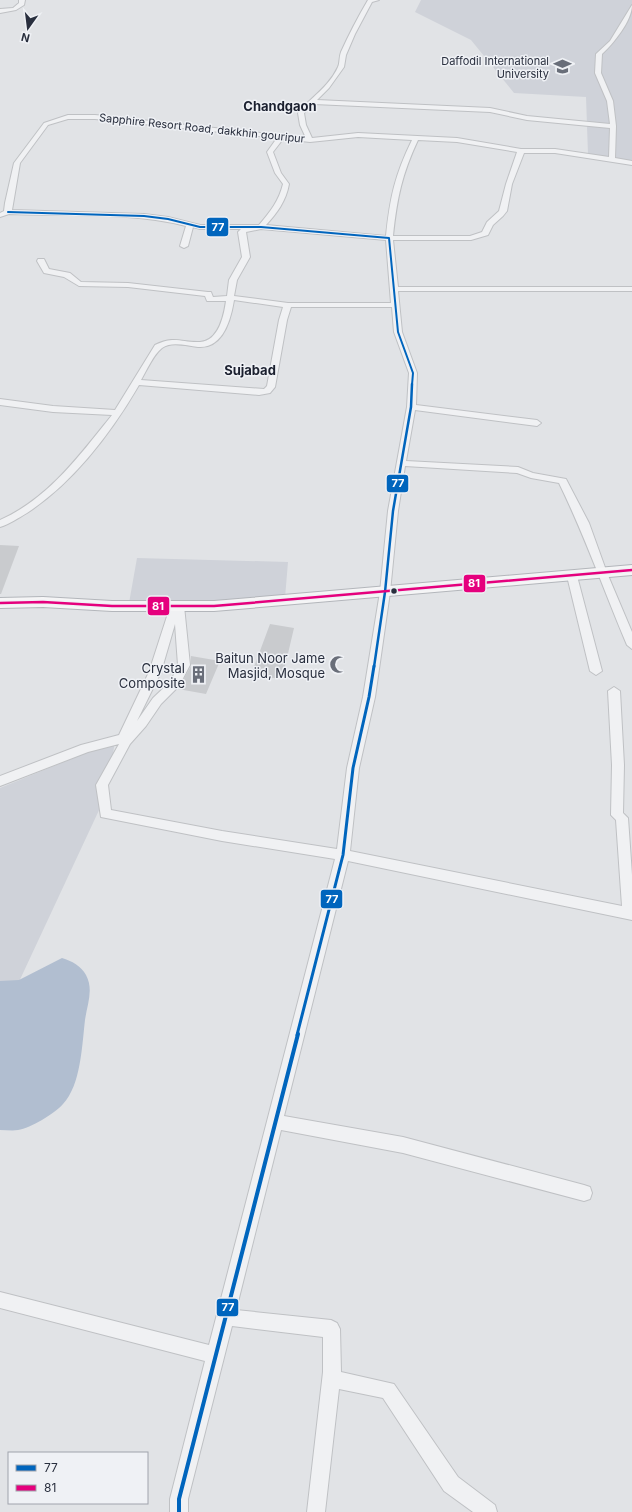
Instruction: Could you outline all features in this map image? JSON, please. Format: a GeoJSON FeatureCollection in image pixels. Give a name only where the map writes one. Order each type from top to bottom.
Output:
{"type":"FeatureCollection","features":[{"type":"Feature","properties":{"kind":"highway"},"geometry":{"type":"LineString","coordinates":[[0,603],[44,602],[112,606],[214,606],[632,570]]}},
{"type":"Feature","properties":{"kind":"street"},"geometry":{"type":"LineString","coordinates":[[0,11],[14,9],[22,4],[22,0]]}},
{"type":"Feature","properties":{"kind":"street"},"geometry":{"type":"LineString","coordinates":[[310,140],[303,125],[301,113],[310,102],[327,87],[341,67],[343,55],[352,34],[370,1],[376,0]]}},
{"type":"Feature","properties":{"kind":"street"},"geometry":{"type":"LineString","coordinates":[[612,160],[613,126],[610,101],[598,73],[599,54],[612,42],[632,7]]}},
{"type":"Feature","properties":{"kind":"street"},"geometry":{"type":"LineString","coordinates":[[310,102],[484,110],[527,118],[613,126]]}},
{"type":"Feature","properties":{"kind":"street","name":"Sapphire Resort Road, dakkhin gouripur"},"geometry":{"type":"LineString","coordinates":[[4,213],[8,203],[17,163],[46,124],[68,117],[95,117],[310,140],[358,135],[457,140],[522,151],[555,151],[632,163]]}},
{"type":"Feature","properties":{"kind":"street"},"geometry":{"type":"LineString","coordinates":[[3,521],[45,497],[81,459],[118,413],[158,347],[166,343],[181,342],[200,345],[215,340],[227,319],[229,300],[236,272],[246,257],[242,232],[245,229],[261,227],[279,205],[285,193],[286,184],[278,173],[270,152],[282,136]]}},
{"type":"Feature","properties":{"kind":"street"},"geometry":{"type":"LineString","coordinates":[[179,1512],[179,1499],[214,1356],[343,855],[353,768],[369,697],[385,592],[393,511],[400,463],[411,407],[413,373],[398,332],[389,238],[394,196],[402,167],[414,139]]}},
{"type":"Feature","properties":{"kind":"street"},"geometry":{"type":"LineString","coordinates":[[4,213],[144,216],[168,219],[190,225],[218,228],[261,227],[389,238],[471,238],[485,233],[490,224],[501,215],[509,184],[522,151]]}},
{"type":"Feature","properties":{"kind":"street"},"geometry":{"type":"LineString","coordinates":[[184,246],[190,225]]}},
{"type":"Feature","properties":{"kind":"street"},"geometry":{"type":"LineString","coordinates":[[41,261],[47,271],[54,271],[67,275],[78,284],[128,286],[208,294],[210,299],[242,299],[288,305],[395,306]]}},
{"type":"Feature","properties":{"kind":"street"},"geometry":{"type":"LineString","coordinates":[[393,289],[632,289]]}},
{"type":"Feature","properties":{"kind":"street"},"geometry":{"type":"LineString","coordinates":[[136,382],[259,392],[269,390],[283,320],[288,305]]}},
{"type":"Feature","properties":{"kind":"street"},"geometry":{"type":"LineString","coordinates":[[0,402],[53,409],[118,413]]}},
{"type":"Feature","properties":{"kind":"street"},"geometry":{"type":"LineString","coordinates":[[411,407],[537,423]]}},
{"type":"Feature","properties":{"kind":"street"},"geometry":{"type":"LineString","coordinates":[[400,463],[518,470],[531,475],[563,480],[584,523],[602,573],[632,645]]}},
{"type":"Feature","properties":{"kind":"street"},"geometry":{"type":"LineString","coordinates":[[572,576],[596,671]]}},
{"type":"Feature","properties":{"kind":"street"},"geometry":{"type":"LineString","coordinates":[[0,781],[85,748],[123,738],[155,672],[177,606]]}},
{"type":"Feature","properties":{"kind":"street"},"geometry":{"type":"LineString","coordinates":[[177,606],[184,666],[175,683],[157,702],[142,723],[126,741],[102,785],[105,814],[222,836],[343,855],[631,913],[622,838],[622,818],[617,815],[618,765],[614,691]]}},
{"type":"Feature","properties":{"kind":"street"},"geometry":{"type":"LineString","coordinates":[[275,1122],[403,1145],[584,1193]]}},
{"type":"Feature","properties":{"kind":"street"},"geometry":{"type":"LineString","coordinates":[[0,1300],[214,1356]]}},
{"type":"Feature","properties":{"kind":"street"},"geometry":{"type":"LineString","coordinates":[[224,1317],[332,1329],[331,1380],[316,1512]]}},
{"type":"Feature","properties":{"kind":"street"},"geometry":{"type":"LineString","coordinates":[[331,1380],[388,1390],[451,1484],[488,1512]]}},
{"type":"Feature","properties":{"kind":"shaded area","name":"Daffodil International University"},"geometry":{"type":"Polygon","coordinates":[[[421,0],[632,0],[632,161],[588,154],[586,97],[514,93],[471,40],[415,12],[421,0]]]}},
{"type":"Feature","properties":{"kind":"shaded area"},"geometry":{"type":"Polygon","coordinates":[[[137,558],[288,562],[285,598],[129,603],[137,558]]]}},
{"type":"Feature","properties":{"kind":"shaded area"},"geometry":{"type":"Polygon","coordinates":[[[115,741],[107,793],[17,986],[0,983],[0,788],[115,741]]]}},
{"type":"Feature","properties":{"kind":"water"},"geometry":{"type":"Polygon","coordinates":[[[62,958],[73,962],[82,969],[90,986],[80,1064],[74,1086],[63,1104],[42,1120],[23,1129],[0,1130],[0,981],[19,980],[62,958]]]}},
{"type":"Feature","properties":{"kind":"building"},"geometry":{"type":"Polygon","coordinates":[[[0,545],[19,546],[1,594],[0,594],[0,545]]]}},
{"type":"Feature","properties":{"kind":"building"},"geometry":{"type":"Polygon","coordinates":[[[270,624],[294,628],[282,679],[251,675],[270,624]]]}},
{"type":"Feature","properties":{"kind":"building","name":"Crystal Composite"},"geometry":{"type":"Polygon","coordinates":[[[191,656],[220,661],[206,694],[178,689],[191,666],[191,656]]]}},
{"type":"Feature","properties":{"kind":"transit line","name":"77"},"geometry":{"type":"LineString","coordinates":[[8,212],[144,216],[168,219],[200,227],[261,227],[389,238],[398,332],[413,373],[411,407],[393,511],[385,592],[369,697],[353,768],[343,855],[179,1499],[179,1512]]}},
{"type":"Feature","properties":{"kind":"transit line","name":"81"},"geometry":{"type":"LineString","coordinates":[[0,603],[43,602],[112,606],[214,606],[632,570]]}},
{"type":"Feature","properties":{"kind":"place","name":"Daffodil International University"},"geometry":{"type":"Point","coordinates":[562,67]}},
{"type":"Feature","properties":{"kind":"place","name":"Baitun Noor Jame Masjid, Mosque"},"geometry":{"type":"Point","coordinates":[338,665]}},
{"type":"Feature","properties":{"kind":"place","name":"Crystal Composite"},"geometry":{"type":"Point","coordinates":[198,675]}},
{"type":"Feature","properties":{"kind":"district","name":"Chandgaon"},"geometry":{"type":"Point","coordinates":[280,106]}},
{"type":"Feature","properties":{"kind":"district","name":"Sujabad"},"geometry":{"type":"Point","coordinates":[250,370]}}]}
